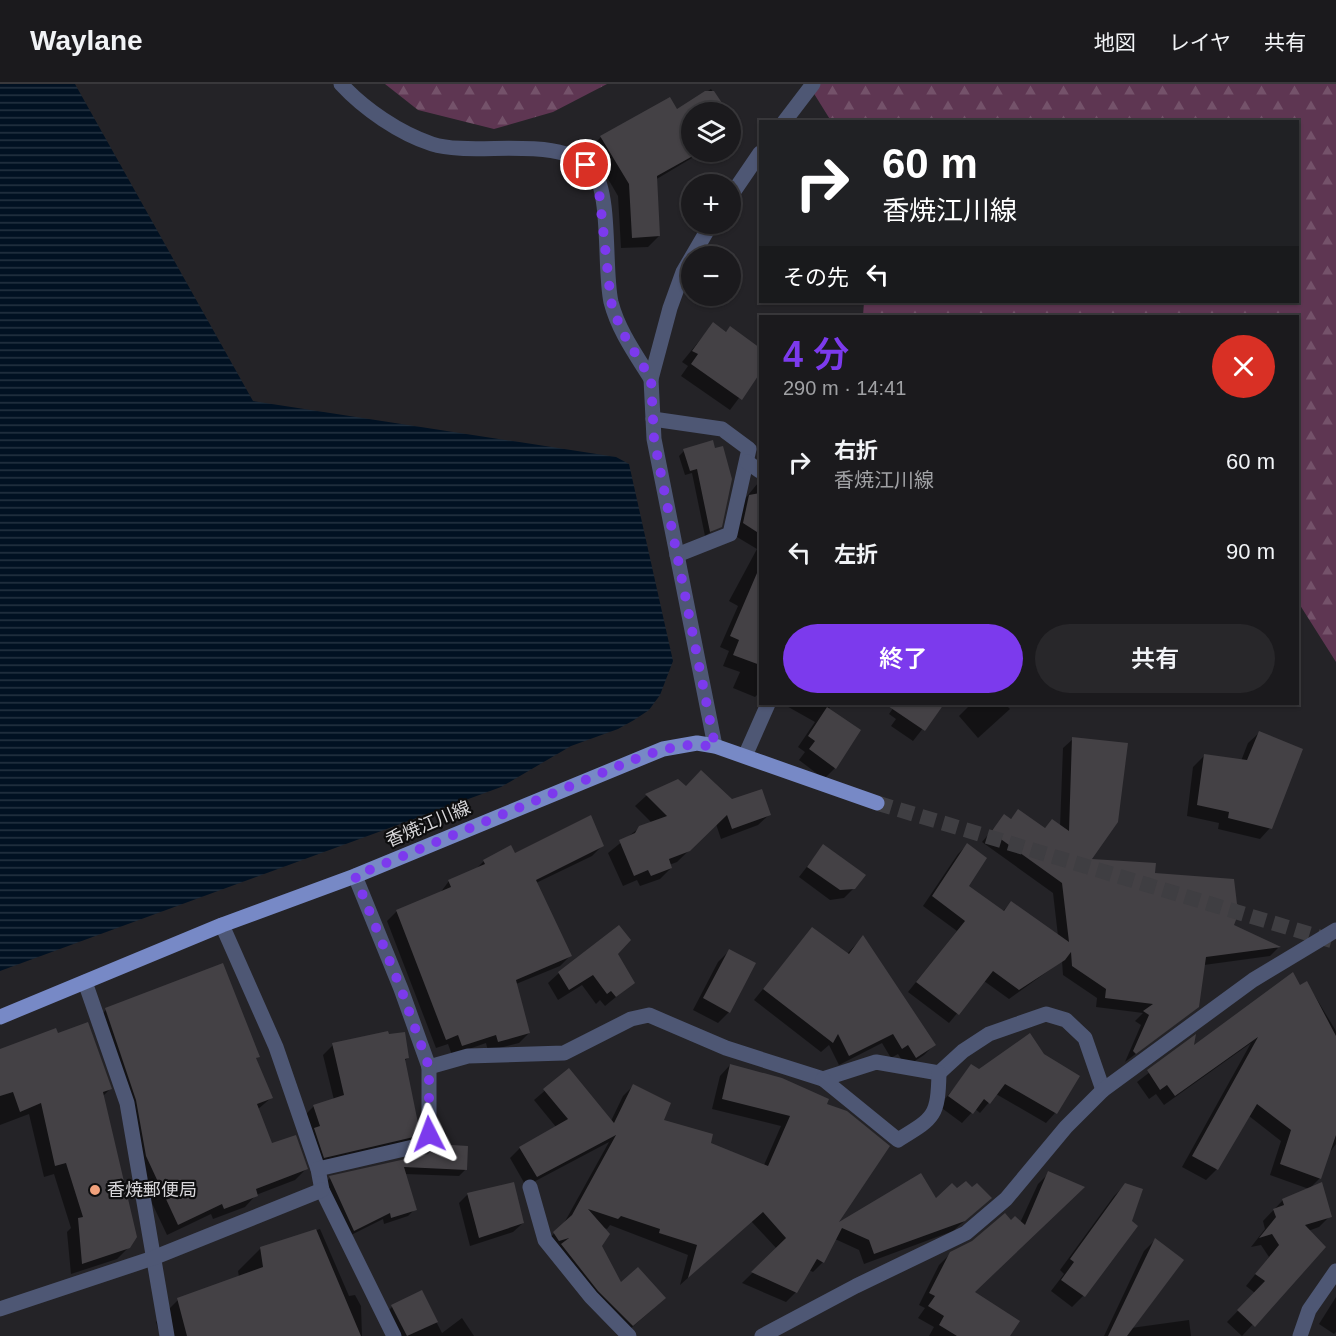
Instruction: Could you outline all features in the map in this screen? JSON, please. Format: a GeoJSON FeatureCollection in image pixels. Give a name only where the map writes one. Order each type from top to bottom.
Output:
{"type":"FeatureCollection","features":[{"type":"Feature","properties":{"kind":"main road","name":"香焼江川線"},"geometry":{"type":"LineString","coordinates":[[0,1017],[222,925],[355,876],[645,755],[682,745],[715,746],[877,803]]}},
{"type":"Feature","properties":{"kind":"street"},"geometry":{"type":"LineString","coordinates":[[341,84],[354,97],[391,124],[432,144],[469,150],[512,148],[552,151],[569,156],[586,165],[598,182],[611,302],[621,330],[651,379]]}},
{"type":"Feature","properties":{"kind":"street"},"geometry":{"type":"LineString","coordinates":[[786,120],[813,84]]}},
{"type":"Feature","properties":{"kind":"street"},"geometry":{"type":"LineString","coordinates":[[741,181],[759,154]]}},
{"type":"Feature","properties":{"kind":"street"},"geometry":{"type":"LineString","coordinates":[[705,234],[683,272],[670,308],[651,379],[654,439],[715,746]]}},
{"type":"Feature","properties":{"kind":"street"},"geometry":{"type":"LineString","coordinates":[[653,419],[722,429],[749,449],[730,534],[677,555]]}},
{"type":"Feature","properties":{"kind":"street"},"geometry":{"type":"LineString","coordinates":[[747,462],[759,470]]}},
{"type":"Feature","properties":{"kind":"street"},"geometry":{"type":"LineString","coordinates":[[745,756],[768,705]]}},
{"type":"Feature","properties":{"kind":"street"},"geometry":{"type":"LineString","coordinates":[[318,1169],[426,1144],[429,1134],[429,1067],[401,989],[355,876]]}},
{"type":"Feature","properties":{"kind":"street"},"geometry":{"type":"LineString","coordinates":[[222,925],[276,1047],[318,1169],[322,1190],[394,1336]]}},
{"type":"Feature","properties":{"kind":"street"},"geometry":{"type":"LineString","coordinates":[[762,1336],[856,1286],[966,1233],[1006,1199],[1066,1127],[1102,1090],[1253,980],[1336,930]]}},
{"type":"Feature","properties":{"kind":"street"},"geometry":{"type":"LineString","coordinates":[[85,982],[128,1103],[167,1336]]}},
{"type":"Feature","properties":{"kind":"street"},"geometry":{"type":"LineString","coordinates":[[429,1067],[468,1056],[564,1053],[631,1019],[649,1015],[726,1048],[823,1079],[898,1140],[928,1121],[938,1098],[939,1073],[963,1051],[989,1034],[1046,1014],[1066,1020],[1085,1038],[1102,1090]]}},
{"type":"Feature","properties":{"kind":"street"},"geometry":{"type":"LineString","coordinates":[[823,1079],[876,1062],[939,1073]]}},
{"type":"Feature","properties":{"kind":"street"},"geometry":{"type":"LineString","coordinates":[[530,1187],[545,1240],[591,1297],[629,1336]]}},
{"type":"Feature","properties":{"kind":"street"},"geometry":{"type":"LineString","coordinates":[[0,1309],[153,1258],[322,1190]]}},
{"type":"Feature","properties":{"kind":"street"},"geometry":{"type":"LineString","coordinates":[[1300,1336],[1309,1310],[1336,1270]]}},
{"type":"Feature","properties":{"kind":"green space"},"geometry":{"type":"Polygon","coordinates":[[[385,84],[607,84],[553,112],[494,129],[418,110],[385,84]]]}},
{"type":"Feature","properties":{"kind":"green space"},"geometry":{"type":"Polygon","coordinates":[[[808,84],[1336,84],[1336,662],[1299,604],[1299,315],[863,315],[864,303],[1299,303],[1299,120],[830,120],[808,84]]]}},
{"type":"Feature","properties":{"kind":"water"},"geometry":{"type":"Polygon","coordinates":[[[0,84],[75,84],[253,401],[616,457],[629,464],[673,661],[660,695],[649,710],[618,729],[571,746],[501,787],[0,971],[0,84]]]}},
{"type":"Feature","properties":{"kind":"building"},"geometry":{"type":"Polygon","coordinates":[[[705,91],[714,91],[721,102],[688,102],[705,91]]]}},
{"type":"Feature","properties":{"kind":"building"},"geometry":{"type":"Polygon","coordinates":[[[670,97],[677,109],[681,106],[682,162],[657,176],[660,236],[632,238],[629,184],[600,136],[670,97]]]}},
{"type":"Feature","properties":{"kind":"building"},"geometry":{"type":"Polygon","coordinates":[[[713,322],[726,332],[730,326],[759,347],[759,374],[742,400],[691,364],[698,354],[692,351],[713,322]]]}},
{"type":"Feature","properties":{"kind":"building"},"geometry":{"type":"Polygon","coordinates":[[[713,440],[715,448],[723,446],[732,479],[722,527],[710,532],[697,469],[690,471],[683,449],[713,440]]]}},
{"type":"Feature","properties":{"kind":"building"},"geometry":{"type":"Polygon","coordinates":[[[759,493],[759,533],[743,523],[749,495],[759,493]]]}},
{"type":"Feature","properties":{"kind":"building"},"geometry":{"type":"Polygon","coordinates":[[[759,568],[759,665],[733,655],[739,640],[730,636],[759,568]]]}},
{"type":"Feature","properties":{"kind":"building"},"geometry":{"type":"Polygon","coordinates":[[[886,705],[943,705],[925,731],[886,705]]]}},
{"type":"Feature","properties":{"kind":"building"},"geometry":{"type":"Polygon","coordinates":[[[827,707],[861,730],[836,769],[809,749],[815,741],[808,736],[827,707]]]}},
{"type":"Feature","properties":{"kind":"building"},"geometry":{"type":"Polygon","coordinates":[[[1259,731],[1303,749],[1272,829],[1228,818],[1229,812],[1197,805],[1204,754],[1247,760],[1259,731]]]}},
{"type":"Feature","properties":{"kind":"building"},"geometry":{"type":"Polygon","coordinates":[[[1072,737],[1128,743],[1118,822],[1092,859],[1156,863],[1155,873],[1234,879],[1237,904],[1241,907],[1234,925],[1281,947],[1206,957],[1199,1007],[1136,1054],[1133,1051],[1149,1015],[1143,1011],[1153,1004],[1105,998],[1106,989],[1072,966],[1071,952],[1065,960],[1019,990],[993,971],[959,1015],[916,982],[965,921],[932,896],[967,843],[987,858],[969,886],[1004,911],[1011,901],[1069,942],[1062,883],[991,832],[1004,814],[1011,819],[1018,809],[1045,828],[1052,819],[1069,831],[1072,737]]]}},
{"type":"Feature","properties":{"kind":"building"},"geometry":{"type":"Polygon","coordinates":[[[701,770],[732,799],[762,789],[771,815],[732,829],[727,815],[690,851],[669,859],[672,868],[651,876],[648,870],[634,876],[619,840],[635,833],[639,826],[667,816],[645,794],[678,779],[686,786],[701,770]]]}},
{"type":"Feature","properties":{"kind":"building"},"geometry":{"type":"Polygon","coordinates":[[[591,815],[604,846],[536,880],[572,956],[516,980],[530,1033],[498,1042],[496,1035],[462,1046],[458,1035],[446,1040],[396,910],[451,887],[448,880],[485,864],[483,860],[511,845],[515,853],[591,815]]]}},
{"type":"Feature","properties":{"kind":"building"},"geometry":{"type":"Polygon","coordinates":[[[823,844],[866,875],[855,889],[840,890],[807,867],[823,844]]]}},
{"type":"Feature","properties":{"kind":"building"},"geometry":{"type":"Polygon","coordinates":[[[619,925],[631,940],[618,954],[635,983],[616,997],[611,991],[607,994],[593,975],[569,990],[558,972],[619,925]]]}},
{"type":"Feature","properties":{"kind":"building"},"geometry":{"type":"Polygon","coordinates":[[[812,927],[849,954],[863,935],[936,1045],[916,1058],[908,1045],[902,1049],[893,1034],[849,1056],[838,1034],[833,1043],[763,989],[812,927]]]}},
{"type":"Feature","properties":{"kind":"building"},"geometry":{"type":"Polygon","coordinates":[[[729,949],[756,963],[730,1013],[703,998],[729,949]]]}},
{"type":"Feature","properties":{"kind":"building"},"geometry":{"type":"Polygon","coordinates":[[[223,963],[260,1057],[256,1058],[273,1098],[257,1104],[272,1143],[296,1135],[308,1169],[256,1189],[258,1196],[224,1209],[222,1204],[178,1225],[146,1156],[136,1100],[105,1008],[223,963]]]}},
{"type":"Feature","properties":{"kind":"building"},"geometry":{"type":"Polygon","coordinates":[[[1293,972],[1300,985],[1307,981],[1336,1036],[1336,1135],[1321,1179],[1280,1164],[1291,1130],[1257,1104],[1218,1170],[1192,1156],[1258,1037],[1175,1096],[1167,1085],[1160,1090],[1147,1070],[1196,1034],[1194,1045],[1293,972]]]}},
{"type":"Feature","properties":{"kind":"building"},"geometry":{"type":"Polygon","coordinates":[[[88,1022],[112,1089],[103,1092],[137,1237],[130,1248],[82,1264],[78,1218],[83,1217],[66,1163],[55,1166],[41,1103],[20,1112],[13,1092],[0,1096],[0,1049],[56,1028],[58,1033],[88,1022]]]}},
{"type":"Feature","properties":{"kind":"building"},"geometry":{"type":"Polygon","coordinates":[[[388,1031],[389,1034],[405,1032],[409,1058],[405,1059],[419,1128],[418,1136],[324,1158],[314,1128],[320,1126],[313,1105],[344,1095],[332,1043],[388,1031]]]}},
{"type":"Feature","properties":{"kind":"building"},"geometry":{"type":"Polygon","coordinates":[[[1030,1033],[1044,1054],[1080,1076],[1057,1114],[1005,1084],[990,1104],[984,1099],[973,1114],[948,1096],[971,1064],[979,1069],[1030,1033]]]}},
{"type":"Feature","properties":{"kind":"building"},"geometry":{"type":"Polygon","coordinates":[[[730,1064],[782,1078],[829,1099],[827,1104],[847,1111],[890,1146],[839,1222],[921,1173],[936,1198],[952,1183],[957,1188],[966,1181],[972,1187],[977,1183],[992,1198],[965,1221],[874,1254],[869,1240],[842,1228],[824,1263],[817,1259],[797,1293],[751,1272],[786,1238],[763,1212],[688,1278],[697,1245],[659,1233],[660,1229],[621,1216],[618,1219],[588,1209],[610,1234],[602,1246],[621,1282],[638,1267],[666,1298],[633,1326],[598,1291],[561,1244],[569,1238],[559,1241],[553,1232],[572,1215],[616,1135],[537,1177],[519,1147],[568,1119],[543,1089],[569,1068],[614,1123],[633,1084],[671,1103],[664,1120],[713,1134],[711,1143],[768,1166],[790,1116],[722,1099],[730,1064]]]}},
{"type":"Feature","properties":{"kind":"building"},"geometry":{"type":"Polygon","coordinates":[[[436,1144],[468,1146],[467,1170],[404,1167],[417,1210],[391,1218],[390,1213],[354,1231],[329,1176],[428,1154],[436,1144]]]}},
{"type":"Feature","properties":{"kind":"building"},"geometry":{"type":"Polygon","coordinates":[[[1048,1171],[1085,1187],[975,1292],[1020,1321],[1010,1336],[957,1336],[939,1325],[944,1316],[928,1306],[935,1296],[929,1293],[950,1252],[972,1241],[1005,1213],[1011,1220],[1015,1216],[1025,1225],[1048,1171]]]}},
{"type":"Feature","properties":{"kind":"building"},"geometry":{"type":"Polygon","coordinates":[[[514,1182],[524,1223],[479,1238],[467,1193],[514,1182]]]}},
{"type":"Feature","properties":{"kind":"building"},"geometry":{"type":"Polygon","coordinates":[[[1322,1182],[1332,1217],[1305,1225],[1326,1247],[1255,1327],[1237,1310],[1265,1281],[1255,1274],[1279,1245],[1272,1234],[1259,1238],[1276,1217],[1273,1209],[1284,1205],[1282,1199],[1322,1182]]]}},
{"type":"Feature","properties":{"kind":"building"},"geometry":{"type":"Polygon","coordinates":[[[1125,1183],[1143,1189],[1132,1221],[1138,1226],[1085,1297],[1061,1280],[1074,1262],[1070,1259],[1125,1183]]]}},
{"type":"Feature","properties":{"kind":"building"},"geometry":{"type":"Polygon","coordinates":[[[316,1229],[361,1336],[187,1336],[177,1298],[263,1267],[260,1247],[316,1229]]]}},
{"type":"Feature","properties":{"kind":"building"},"geometry":{"type":"Polygon","coordinates":[[[1155,1238],[1184,1260],[1127,1336],[1108,1336],[1155,1238]]]}},
{"type":"Feature","properties":{"kind":"building"},"geometry":{"type":"Polygon","coordinates":[[[422,1290],[438,1322],[407,1336],[391,1305],[422,1290]]]}},
{"type":"Feature","properties":{"kind":"tunnel"},"geometry":{"type":"LineString","coordinates":[[877,803],[1336,942]]}},
{"type":"Feature","properties":{"kind":"place","name":"香焼郵便局"},"geometry":{"type":"Point","coordinates":[95,1190]}},
{"type":"Feature","properties":{"kind":"route"},"geometry":{"type":"LineString","coordinates":[[429,1134],[429,1067],[401,989],[355,876],[645,755],[697,743],[715,746],[654,439],[651,379],[621,330],[611,302],[603,209],[598,182],[594,172],[586,165]]}}]}
